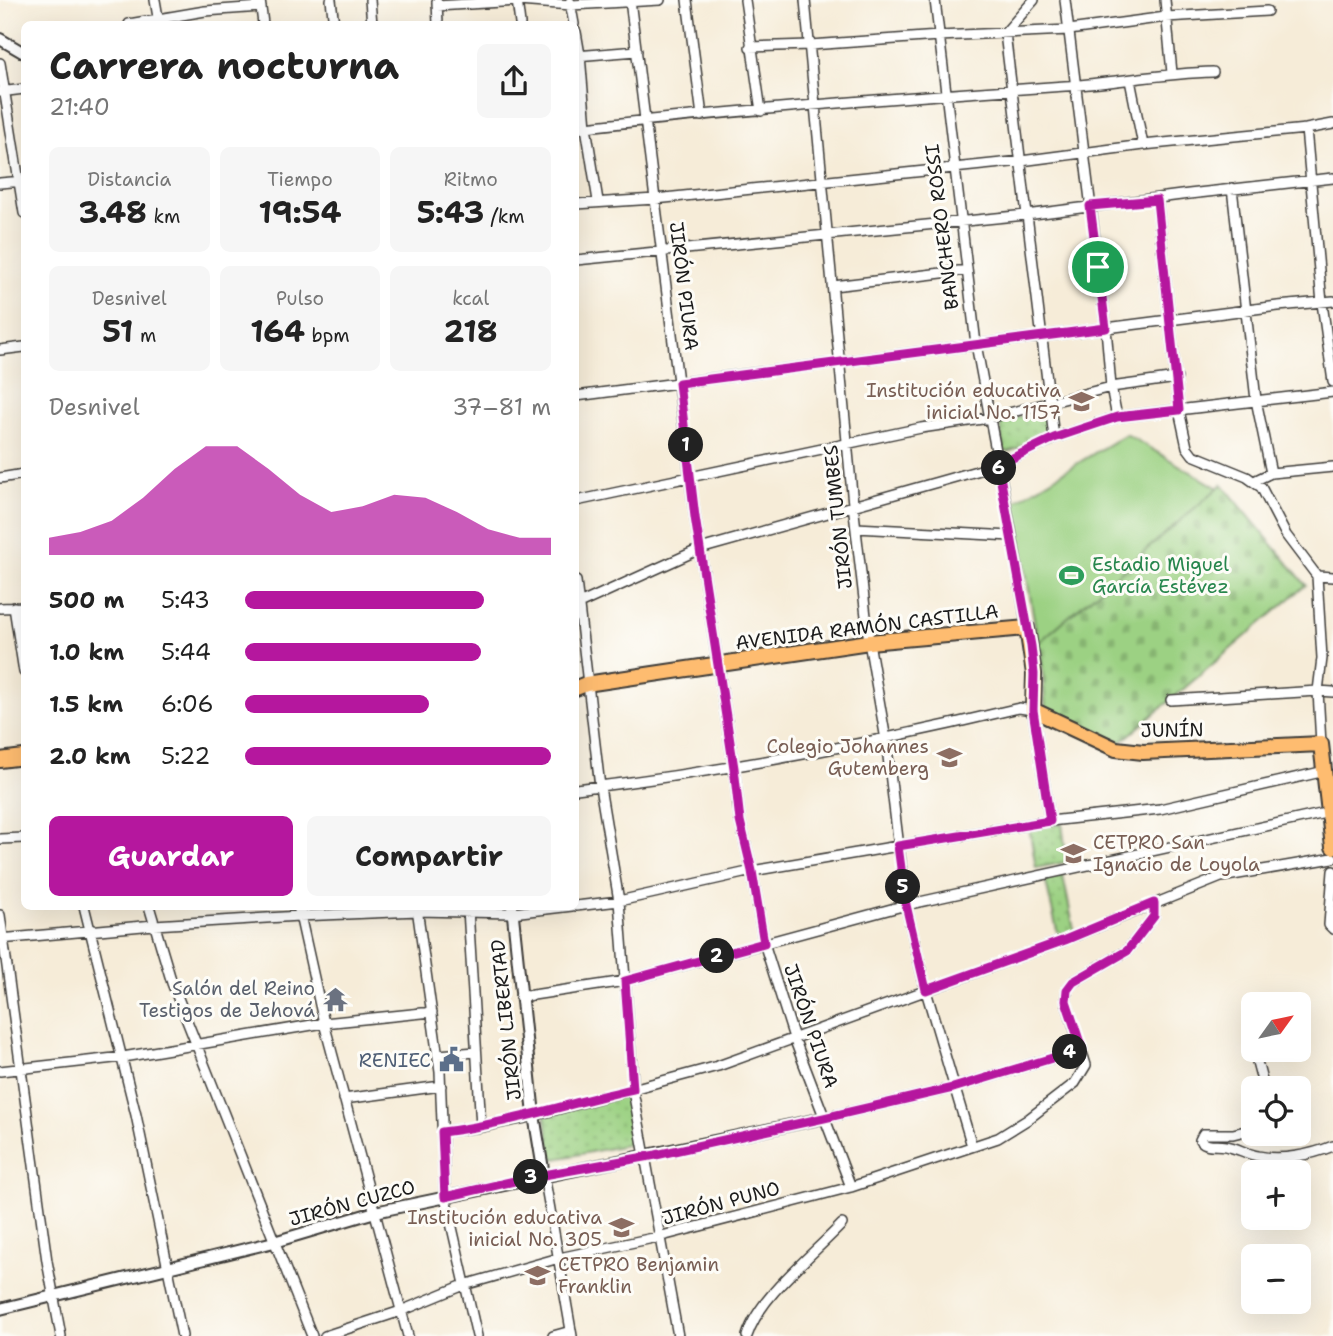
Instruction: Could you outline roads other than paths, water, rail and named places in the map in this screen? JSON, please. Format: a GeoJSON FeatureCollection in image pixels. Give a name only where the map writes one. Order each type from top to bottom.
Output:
{"type":"FeatureCollection","features":[{"type":"Feature","properties":{"kind":"main road","name":"AVENIDA RAMÓN CASTILLA"},"geometry":{"type":"LineString","coordinates":[[579,684],[869,642],[1027,628]]}},
{"type":"Feature","properties":{"kind":"main road","name":"BANCHERO ROSSI"},"geometry":{"type":"LineString","coordinates":[[1027,628],[1034,674],[1033,710]]}},
{"type":"Feature","properties":{"kind":"main road","name":"JUNÍN"},"geometry":{"type":"LineString","coordinates":[[1033,710],[1116,749],[1143,752],[1321,744]]}},
{"type":"Feature","properties":{"kind":"main road"},"geometry":{"type":"LineString","coordinates":[[1321,744],[1332,813],[1333,847]]}},
{"type":"Feature","properties":{"kind":"main road"},"geometry":{"type":"LineString","coordinates":[[0,751],[21,749]]}},
{"type":"Feature","properties":{"kind":"main road"},"geometry":{"type":"LineString","coordinates":[[0,760],[21,757]]}},
{"type":"Feature","properties":{"kind":"street"},"geometry":{"type":"LineString","coordinates":[[155,0],[159,21]]}},
{"type":"Feature","properties":{"kind":"street"},"geometry":{"type":"LineString","coordinates":[[204,0],[205,10]]}},
{"type":"Feature","properties":{"kind":"street"},"geometry":{"type":"LineString","coordinates":[[331,0],[334,21]]}},
{"type":"Feature","properties":{"kind":"street"},"geometry":{"type":"LineString","coordinates":[[369,0],[372,21]]}},
{"type":"Feature","properties":{"kind":"street"},"geometry":{"type":"LineString","coordinates":[[438,21],[437,3],[660,0]]}},
{"type":"Feature","properties":{"kind":"street"},"geometry":{"type":"LineString","coordinates":[[687,0],[702,116]]}},
{"type":"Feature","properties":{"kind":"street"},"geometry":{"type":"LineString","coordinates":[[746,0],[750,47],[761,111]]}},
{"type":"Feature","properties":{"kind":"street","name":"JIRÓN TUMBES"},"geometry":{"type":"LineString","coordinates":[[805,0],[853,504],[869,642],[886,740],[906,905],[926,990],[971,1146]]}},
{"type":"Feature","properties":{"kind":"street","name":"BANCHERO ROSSI"},"geometry":{"type":"LineString","coordinates":[[935,0],[976,344],[1027,628]]}},
{"type":"Feature","properties":{"kind":"street"},"geometry":{"type":"LineString","coordinates":[[1034,0],[1005,33],[1054,438]]}},
{"type":"Feature","properties":{"kind":"street"},"geometry":{"type":"LineString","coordinates":[[1065,0],[1111,387],[1117,417]]}},
{"type":"Feature","properties":{"kind":"street"},"geometry":{"type":"LineString","coordinates":[[1165,0],[1172,73]]}},
{"type":"Feature","properties":{"kind":"street"},"geometry":{"type":"LineString","coordinates":[[518,1],[520,21]]}},
{"type":"Feature","properties":{"kind":"street","name":"JIRÓN PIURA"},"geometry":{"type":"LineString","coordinates":[[630,1],[699,549],[740,821],[752,871],[764,943],[794,1038],[850,1187]]}},
{"type":"Feature","properties":{"kind":"street"},"geometry":{"type":"LineString","coordinates":[[570,3],[573,21]]}},
{"type":"Feature","properties":{"kind":"street"},"geometry":{"type":"LineString","coordinates":[[163,21],[205,10],[260,4]]}},
{"type":"Feature","properties":{"kind":"street"},"geometry":{"type":"LineString","coordinates":[[750,47],[810,46],[1069,30],[1166,17],[1267,11]]}},
{"type":"Feature","properties":{"kind":"street"},"geometry":{"type":"LineString","coordinates":[[0,39],[21,51]]}},
{"type":"Feature","properties":{"kind":"street"},"geometry":{"type":"LineString","coordinates":[[579,55],[637,51]]}},
{"type":"Feature","properties":{"kind":"street"},"geometry":{"type":"LineString","coordinates":[[0,63],[2,92],[21,177]]}},
{"type":"Feature","properties":{"kind":"street"},"geometry":{"type":"LineString","coordinates":[[581,127],[1130,80],[1172,73],[1213,72]]}},
{"type":"Feature","properties":{"kind":"street"},"geometry":{"type":"LineString","coordinates":[[579,79],[581,127],[598,201]]}},
{"type":"Feature","properties":{"kind":"street"},"geometry":{"type":"LineString","coordinates":[[1130,80],[1143,145]]}},
{"type":"Feature","properties":{"kind":"street"},"geometry":{"type":"LineString","coordinates":[[2,92],[21,89]]}},
{"type":"Feature","properties":{"kind":"street"},"geometry":{"type":"LineString","coordinates":[[579,204],[1021,161],[1333,124]]}},
{"type":"Feature","properties":{"kind":"street"},"geometry":{"type":"LineString","coordinates":[[1306,129],[1322,303],[1333,382]]}},
{"type":"Feature","properties":{"kind":"street"},"geometry":{"type":"LineString","coordinates":[[579,260],[1026,215],[1157,200],[1232,188],[1333,178]]}},
{"type":"Feature","properties":{"kind":"street"},"geometry":{"type":"LineString","coordinates":[[0,183],[21,181]]}},
{"type":"Feature","properties":{"kind":"street"},"geometry":{"type":"LineString","coordinates":[[1232,188],[1256,400],[1271,473]]}},
{"type":"Feature","properties":{"kind":"street"},"geometry":{"type":"LineString","coordinates":[[1157,200],[1179,410],[1189,452],[1254,481],[1266,494],[1286,535],[1317,576],[1322,658],[1318,691],[1321,744]]}},
{"type":"Feature","properties":{"kind":"street"},"geometry":{"type":"LineString","coordinates":[[833,286],[967,270]]}},
{"type":"Feature","properties":{"kind":"street"},"geometry":{"type":"LineString","coordinates":[[579,396],[1333,301]]}},
{"type":"Feature","properties":{"kind":"street"},"geometry":{"type":"LineString","coordinates":[[0,350],[21,347]]}},
{"type":"Feature","properties":{"kind":"street"},"geometry":{"type":"LineString","coordinates":[[579,500],[921,428],[989,418],[1111,387],[1177,378]]}},
{"type":"Feature","properties":{"kind":"street"},"geometry":{"type":"LineString","coordinates":[[678,1336],[633,1089],[618,901],[600,786],[579,684],[579,604],[699,549],[998,465],[1054,438],[1117,417],[1333,392]]}},
{"type":"Feature","properties":{"kind":"street"},"geometry":{"type":"LineString","coordinates":[[1254,481],[1271,473],[1333,467]]}},
{"type":"Feature","properties":{"kind":"street"},"geometry":{"type":"LineString","coordinates":[[0,478],[21,474]]}},
{"type":"Feature","properties":{"kind":"street"},"geometry":{"type":"LineString","coordinates":[[856,528],[1012,536]]}},
{"type":"Feature","properties":{"kind":"street"},"geometry":{"type":"LineString","coordinates":[[1317,576],[1333,577]]}},
{"type":"Feature","properties":{"kind":"street"},"geometry":{"type":"LineString","coordinates":[[0,608],[19,607],[21,633]]}},
{"type":"Feature","properties":{"kind":"street"},"geometry":{"type":"LineString","coordinates":[[1171,700],[1333,692]]}},
{"type":"Feature","properties":{"kind":"street"},"geometry":{"type":"LineString","coordinates":[[579,789],[734,768],[886,740],[1019,708],[1033,710]]}},
{"type":"Feature","properties":{"kind":"street","name":"BANCHERO ROSSI"},"geometry":{"type":"LineString","coordinates":[[1033,710],[1050,821]]}},
{"type":"Feature","properties":{"kind":"street"},"geometry":{"type":"LineString","coordinates":[[579,905],[618,901],[752,871],[898,846],[1050,821],[1160,808],[1325,771]]}},
{"type":"Feature","properties":{"kind":"street"},"geometry":{"type":"LineString","coordinates":[[520,998],[625,981],[906,905],[1332,813]]}},
{"type":"Feature","properties":{"kind":"street"},"geometry":{"type":"LineString","coordinates":[[0,839],[21,838]]}},
{"type":"Feature","properties":{"kind":"street"},"geometry":{"type":"LineString","coordinates":[[442,1132],[481,1127],[534,1115],[718,1066],[1065,940],[1222,877],[1333,858]]}},
{"type":"Feature","properties":{"kind":"street"},"geometry":{"type":"LineString","coordinates":[[1332,928],[1333,870]]}},
{"type":"Feature","properties":{"kind":"street"},"geometry":{"type":"LineString","coordinates":[[1082,1049],[1066,1001],[1067,990],[1073,982],[1127,951],[1154,916],[1154,903]]}},
{"type":"Feature","properties":{"kind":"street"},"geometry":{"type":"LineString","coordinates":[[85,910],[122,1058],[182,1336]]}},
{"type":"Feature","properties":{"kind":"street"},"geometry":{"type":"LineString","coordinates":[[150,910],[172,983],[312,1336]]}},
{"type":"Feature","properties":{"kind":"street"},"geometry":{"type":"LineString","coordinates":[[1,938],[299,911],[358,910]]}},
{"type":"Feature","properties":{"kind":"street"},"geometry":{"type":"LineString","coordinates":[[417,910],[438,1055],[445,1197],[477,1336]]}},
{"type":"Feature","properties":{"kind":"street"},"geometry":{"type":"LineString","coordinates":[[468,910],[481,1127]]}},
{"type":"Feature","properties":{"kind":"street","name":"JIRÓN LIBERTAD"},"geometry":{"type":"LineString","coordinates":[[512,910],[534,1115],[571,1334]]}},
{"type":"Feature","properties":{"kind":"street"},"geometry":{"type":"LineString","coordinates":[[299,911],[324,1023],[408,1336]]}},
{"type":"Feature","properties":{"kind":"street"},"geometry":{"type":"LineString","coordinates":[[0,915],[1,938],[47,1261],[61,1336]]}},
{"type":"Feature","properties":{"kind":"street"},"geometry":{"type":"LineString","coordinates":[[0,1071],[122,1058],[324,1023],[432,1012]]}},
{"type":"Feature","properties":{"kind":"street","name":"JIRÓN CUZCO"},"geometry":{"type":"LineString","coordinates":[[0,1310],[274,1242],[374,1212],[824,1118],[953,1088],[1082,1049]]}},
{"type":"Feature","properties":{"kind":"street","name":"JIRÓN PUNO"},"geometry":{"type":"LineString","coordinates":[[325,1336],[401,1311],[464,1285],[559,1258],[658,1237],[850,1187],[998,1138],[1027,1120],[1074,1083],[1086,1065],[1082,1049]]}},
{"type":"Feature","properties":{"kind":"street"},"geometry":{"type":"LineString","coordinates":[[438,1055],[476,1052]]}},
{"type":"Feature","properties":{"kind":"street"},"geometry":{"type":"LineString","coordinates":[[344,1099],[441,1086]]}},
{"type":"Feature","properties":{"kind":"street"},"geometry":{"type":"LineString","coordinates":[[1241,1132],[1203,1134],[1200,1140],[1208,1146],[1227,1146],[1259,1156],[1280,1158],[1321,1151],[1333,1146]]}},
{"type":"Feature","properties":{"kind":"street"},"geometry":{"type":"LineString","coordinates":[[747,1336],[755,1315],[767,1300],[842,1224]]}},
{"type":"Feature","properties":{"kind":"street"},"geometry":{"type":"LineString","coordinates":[[553,1336],[571,1334]]}},
{"type":"Feature","properties":{"kind":"place","name":"Institución educativa inicial No. 1157"},"geometry":{"type":"Point","coordinates":[1081,401]}},
{"type":"Feature","properties":{"kind":"place","name":"Estadio Miguel García Estévez"},"geometry":{"type":"Point","coordinates":[1072,575]}},
{"type":"Feature","properties":{"kind":"place","name":"Colegio Johannes Gutemberg"},"geometry":{"type":"Point","coordinates":[949,757]}},
{"type":"Feature","properties":{"kind":"place","name":"CETPRO San Ignacio de Loyola"},"geometry":{"type":"Point","coordinates":[1073,853]}},
{"type":"Feature","properties":{"kind":"place","name":"Salón del Reino Testigos de Jehová"},"geometry":{"type":"Point","coordinates":[335,999]}},
{"type":"Feature","properties":{"kind":"place","name":"RENIEC"},"geometry":{"type":"Point","coordinates":[451,1060]}},
{"type":"Feature","properties":{"kind":"place","name":"Institución educativa inicial No. 305"},"geometry":{"type":"Point","coordinates":[622,1228]}},
{"type":"Feature","properties":{"kind":"place","name":"CETPRO Benjamin Franklin"},"geometry":{"type":"Point","coordinates":[538,1275]}}]}
